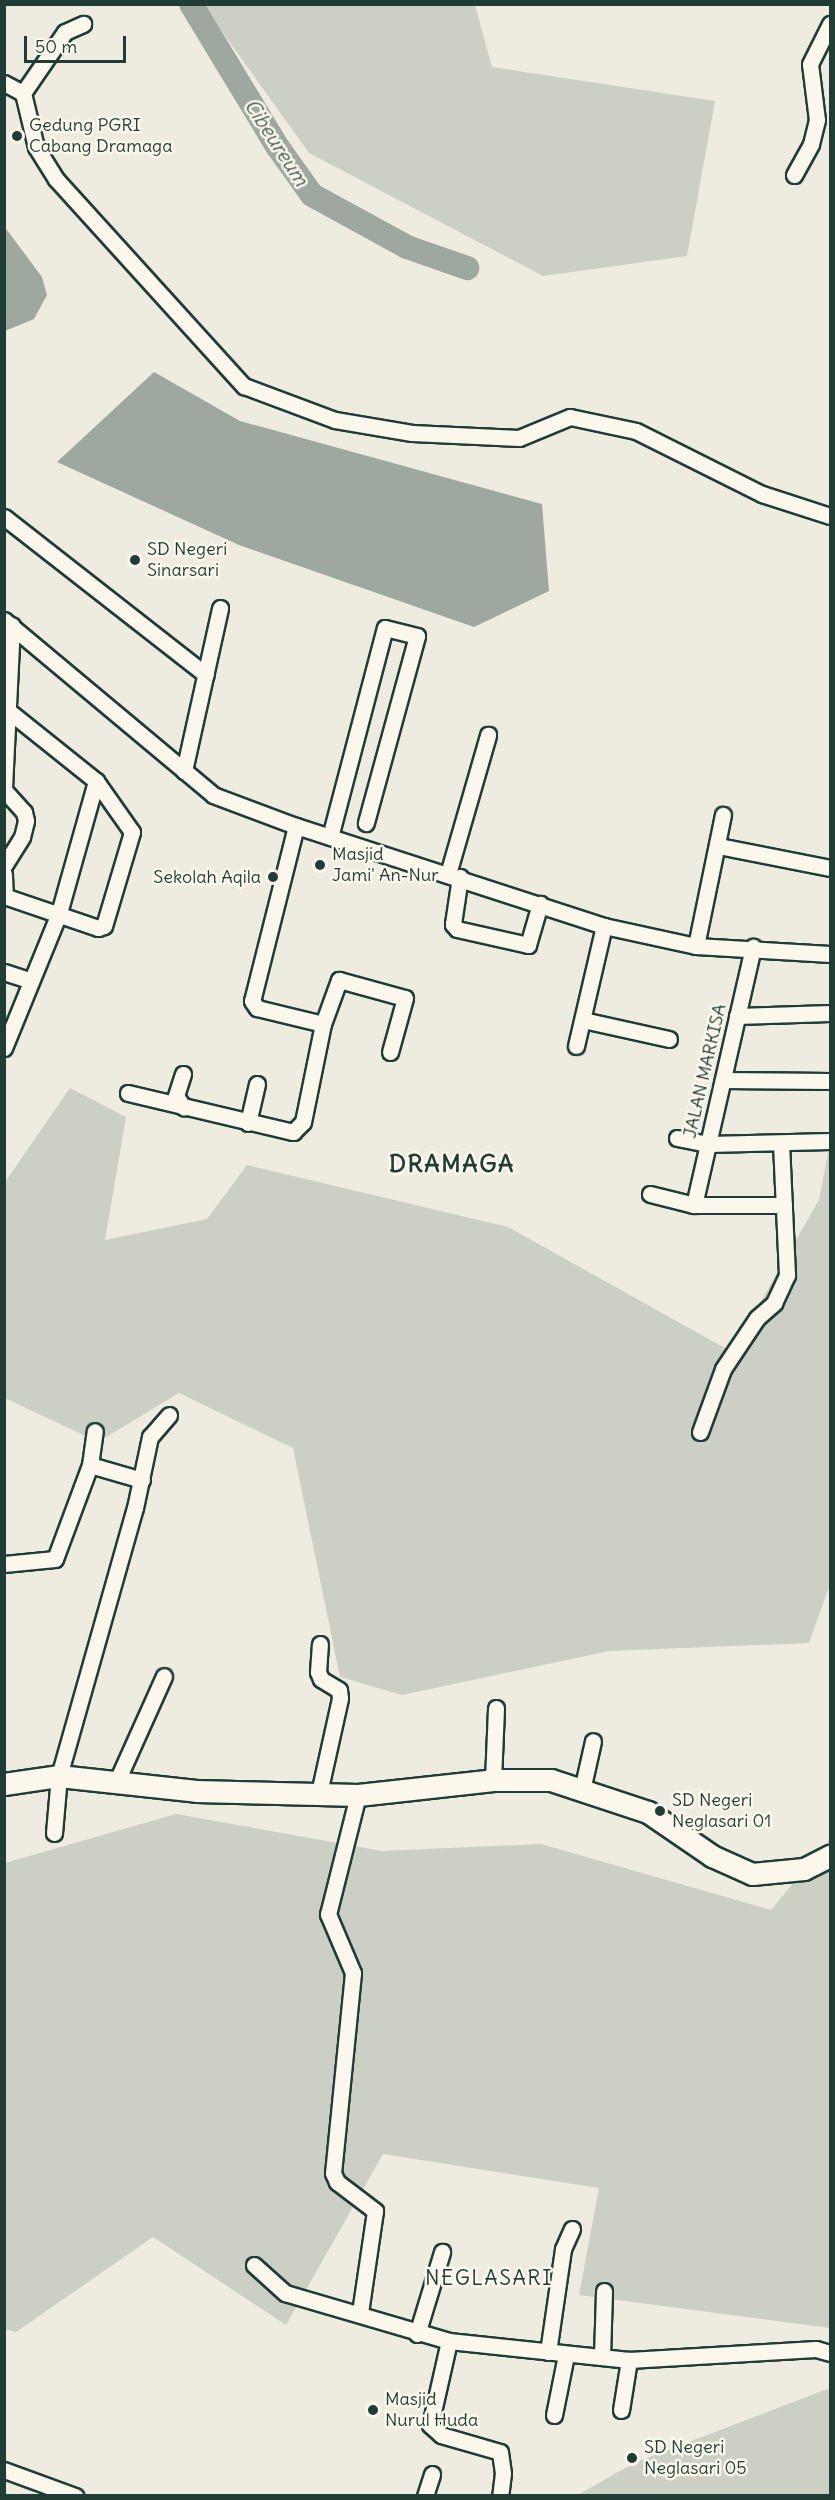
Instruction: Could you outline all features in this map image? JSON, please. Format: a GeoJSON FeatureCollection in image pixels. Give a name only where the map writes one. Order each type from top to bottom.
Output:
{"type":"FeatureCollection","features":[{"type":"Feature","properties":{"kind":"street"},"geometry":{"type":"LineString","coordinates":[[83,24],[65,32],[23,93],[36,147],[56,179],[244,386],[335,420],[412,433],[519,438],[570,417],[636,430],[762,494],[831,516]]}},
{"type":"Feature","properties":{"kind":"street"},"geometry":{"type":"LineString","coordinates":[[794,176],[811,144],[817,120],[810,64],[831,24]]}},
{"type":"Feature","properties":{"kind":"street"},"geometry":{"type":"LineString","coordinates":[[4,83],[23,93]]}},
{"type":"Feature","properties":{"kind":"street"},"geometry":{"type":"LineString","coordinates":[[4,517],[206,675]]}},
{"type":"Feature","properties":{"kind":"street"},"geometry":{"type":"LineString","coordinates":[[184,771],[220,608]]}},
{"type":"Feature","properties":{"kind":"street"},"geometry":{"type":"LineString","coordinates":[[4,866],[22,837],[26,821],[24,812],[4,789],[10,712],[8,623]]}},
{"type":"Feature","properties":{"kind":"street"},"geometry":{"type":"LineString","coordinates":[[8,623],[213,795],[296,826],[454,875],[604,926],[696,946],[753,947],[831,954]]}},
{"type":"Feature","properties":{"kind":"street"},"geometry":{"type":"LineString","coordinates":[[330,837],[385,628],[417,636],[366,824]]}},
{"type":"Feature","properties":{"kind":"street"},"geometry":{"type":"LineString","coordinates":[[4,874],[5,896],[98,928],[104,926],[131,836],[128,824],[96,781],[10,712]]}},
{"type":"Feature","properties":{"kind":"street"},"geometry":{"type":"LineString","coordinates":[[488,735],[454,875],[453,924],[457,929],[528,945],[540,904]]}},
{"type":"Feature","properties":{"kind":"street"},"geometry":{"type":"LineString","coordinates":[[4,1048],[59,913],[96,781]]}},
{"type":"Feature","properties":{"kind":"street"},"geometry":{"type":"LineString","coordinates":[[696,946],[719,846],[723,815]]}},
{"type":"Feature","properties":{"kind":"street"},"geometry":{"type":"LineString","coordinates":[[296,826],[252,1001],[257,1008],[323,1024]]}},
{"type":"Feature","properties":{"kind":"street"},"geometry":{"type":"LineString","coordinates":[[719,846],[831,868]]}},
{"type":"Feature","properties":{"kind":"street"},"geometry":{"type":"LineString","coordinates":[[576,1046],[604,926]]}},
{"type":"Feature","properties":{"kind":"street","name":"JALAN MARKISA"},"geometry":{"type":"LineString","coordinates":[[694,1205],[753,947]]}},
{"type":"Feature","properties":{"kind":"street"},"geometry":{"type":"LineString","coordinates":[[4,972],[31,981]]}},
{"type":"Feature","properties":{"kind":"street"},"geometry":{"type":"LineString","coordinates":[[128,1093],[289,1132],[301,1128],[323,1024],[339,980],[405,998],[390,1052]]}},
{"type":"Feature","properties":{"kind":"street"},"geometry":{"type":"LineString","coordinates":[[737,1016],[831,1013]]}},
{"type":"Feature","properties":{"kind":"street"},"geometry":{"type":"LineString","coordinates":[[583,1020],[669,1039]]}},
{"type":"Feature","properties":{"kind":"street"},"geometry":{"type":"LineString","coordinates":[[183,1074],[176,1096],[184,1108]]}},
{"type":"Feature","properties":{"kind":"street"},"geometry":{"type":"LineString","coordinates":[[723,1080],[831,1081]]}},
{"type":"Feature","properties":{"kind":"street"},"geometry":{"type":"LineString","coordinates":[[248,1123],[257,1084]]}},
{"type":"Feature","properties":{"kind":"street"},"geometry":{"type":"LineString","coordinates":[[677,1138],[708,1144],[831,1141]]}},
{"type":"Feature","properties":{"kind":"street"},"geometry":{"type":"LineString","coordinates":[[700,1432],[723,1369],[784,1285],[788,1262],[781,1144]]}},
{"type":"Feature","properties":{"kind":"street"},"geometry":{"type":"LineString","coordinates":[[650,1194],[694,1205],[784,1205]]}},
{"type":"Feature","properties":{"kind":"street"},"geometry":{"type":"LineString","coordinates":[[54,1833],[59,1776],[142,1480],[150,1437],[169,1415]]}},
{"type":"Feature","properties":{"kind":"street"},"geometry":{"type":"LineString","coordinates":[[4,1564],[56,1559],[90,1465],[95,1431]]}},
{"type":"Feature","properties":{"kind":"street"},"geometry":{"type":"LineString","coordinates":[[90,1465],[142,1480]]}},
{"type":"Feature","properties":{"kind":"street"},"geometry":{"type":"LineString","coordinates":[[320,1644],[318,1672],[321,1679],[339,1690],[340,1698],[320,1793]]}},
{"type":"Feature","properties":{"kind":"street"},"geometry":{"type":"LineString","coordinates":[[117,1783],[164,1676]]}},
{"type":"Feature","properties":{"kind":"street"},"geometry":{"type":"LineString","coordinates":[[493,1780],[496,1708]]}},
{"type":"Feature","properties":{"kind":"street"},"geometry":{"type":"LineString","coordinates":[[582,1790],[593,1742]]}},
{"type":"Feature","properties":{"kind":"street"},"geometry":{"type":"LineString","coordinates":[[4,1784],[59,1776],[196,1791],[358,1795],[493,1780],[551,1780],[648,1812],[712,1856],[752,1874],[804,1869],[831,1856]]}},
{"type":"Feature","properties":{"kind":"street"},"geometry":{"type":"LineString","coordinates":[[358,1795],[328,1914],[353,1973],[333,2174],[337,2182],[375,2211],[360,2313]]}},
{"type":"Feature","properties":{"kind":"street"},"geometry":{"type":"LineString","coordinates":[[548,2352],[563,2249],[572,2229]]}},
{"type":"Feature","properties":{"kind":"street"},"geometry":{"type":"LineString","coordinates":[[417,2334],[442,2252]]}},
{"type":"Feature","properties":{"kind":"street"},"geometry":{"type":"LineString","coordinates":[[254,2265],[285,2293],[360,2313],[417,2334],[449,2341],[629,2360],[816,2349],[831,2353]]}},
{"type":"Feature","properties":{"kind":"street"},"geometry":{"type":"LineString","coordinates":[[602,2356],[604,2291]]}},
{"type":"Feature","properties":{"kind":"street"},"geometry":{"type":"LineString","coordinates":[[449,2341],[430,2425],[441,2435],[500,2452],[503,2473],[500,2496]]}},
{"type":"Feature","properties":{"kind":"street"},"geometry":{"type":"LineString","coordinates":[[554,2415],[566,2355]]}},
{"type":"Feature","properties":{"kind":"street"},"geometry":{"type":"LineString","coordinates":[[621,2410],[629,2360]]}},
{"type":"Feature","properties":{"kind":"street"},"geometry":{"type":"LineString","coordinates":[[4,2470],[75,2496]]}},
{"type":"Feature","properties":{"kind":"street"},"geometry":{"type":"LineString","coordinates":[[425,2496],[432,2474]]}},
{"type":"Feature","properties":{"kind":"shaded area"},"geometry":{"type":"Polygon","coordinates":[[[203,5],[475,5],[492,67],[715,101],[687,256],[543,276],[309,153],[203,5]]]}},
{"type":"Feature","properties":{"kind":"shaded area"},"geometry":{"type":"Polygon","coordinates":[[[4,226],[42,277],[47,295],[34,319],[5,331],[4,226]]]}},
{"type":"Feature","properties":{"kind":"shaded area"},"geometry":{"type":"Polygon","coordinates":[[[154,372],[240,421],[542,504],[549,591],[474,627],[239,545],[57,462],[154,372]]]}},
{"type":"Feature","properties":{"kind":"shaded area"},"geometry":{"type":"Polygon","coordinates":[[[70,1088],[126,1117],[105,1240],[207,1219],[247,1165],[508,1227],[732,1352],[819,1200],[830,1142],[830,1584],[809,1643],[609,1651],[402,1695],[340,1677],[293,1448],[179,1393],[98,1442],[5,1398],[5,1182],[70,1088]]]}},
{"type":"Feature","properties":{"kind":"shaded area"},"geometry":{"type":"Polygon","coordinates":[[[176,1814],[382,1851],[541,1844],[771,1910],[830,1839],[830,2328],[579,2295],[599,2188],[383,2154],[286,2325],[153,2237],[16,2332],[5,2329],[5,1863],[176,1814]]]}},
{"type":"Feature","properties":{"kind":"shaded area"},"geometry":{"type":"Polygon","coordinates":[[[830,2388],[830,2495],[578,2495],[634,2463],[830,2388]]]}},
{"type":"Feature","properties":{"kind":"waterway","name":"Cibeureum"},"geometry":{"type":"LineString","coordinates":[[191,4],[277,146],[312,195],[407,247],[467,268]]}},
{"type":"Feature","properties":{"kind":"place","name":"Gedung PGRI Cabang Dramaga"},"geometry":{"type":"Point","coordinates":[17,136]}},
{"type":"Feature","properties":{"kind":"place","name":"SD Negeri Sinarsari"},"geometry":{"type":"Point","coordinates":[135,560]}},
{"type":"Feature","properties":{"kind":"place","name":"Masjid Jami' An-Nur"},"geometry":{"type":"Point","coordinates":[320,865]}},
{"type":"Feature","properties":{"kind":"place","name":"Sekolah Aqila"},"geometry":{"type":"Point","coordinates":[273,877]}},
{"type":"Feature","properties":{"kind":"place","name":"SD Negeri Neglasari 01"},"geometry":{"type":"Point","coordinates":[660,1811]}},
{"type":"Feature","properties":{"kind":"place","name":"Masjid Nurul Huda"},"geometry":{"type":"Point","coordinates":[373,2410]}},
{"type":"Feature","properties":{"kind":"place","name":"SD Negeri Neglasari 05"},"geometry":{"type":"Point","coordinates":[632,2458]}},
{"type":"Feature","properties":{"kind":"district","name":"DRAMAGA"},"geometry":{"type":"Point","coordinates":[452,1164]}},
{"type":"Feature","properties":{"kind":"district","name":"NEGLASARI"},"geometry":{"type":"Point","coordinates":[489,2278]}}]}
